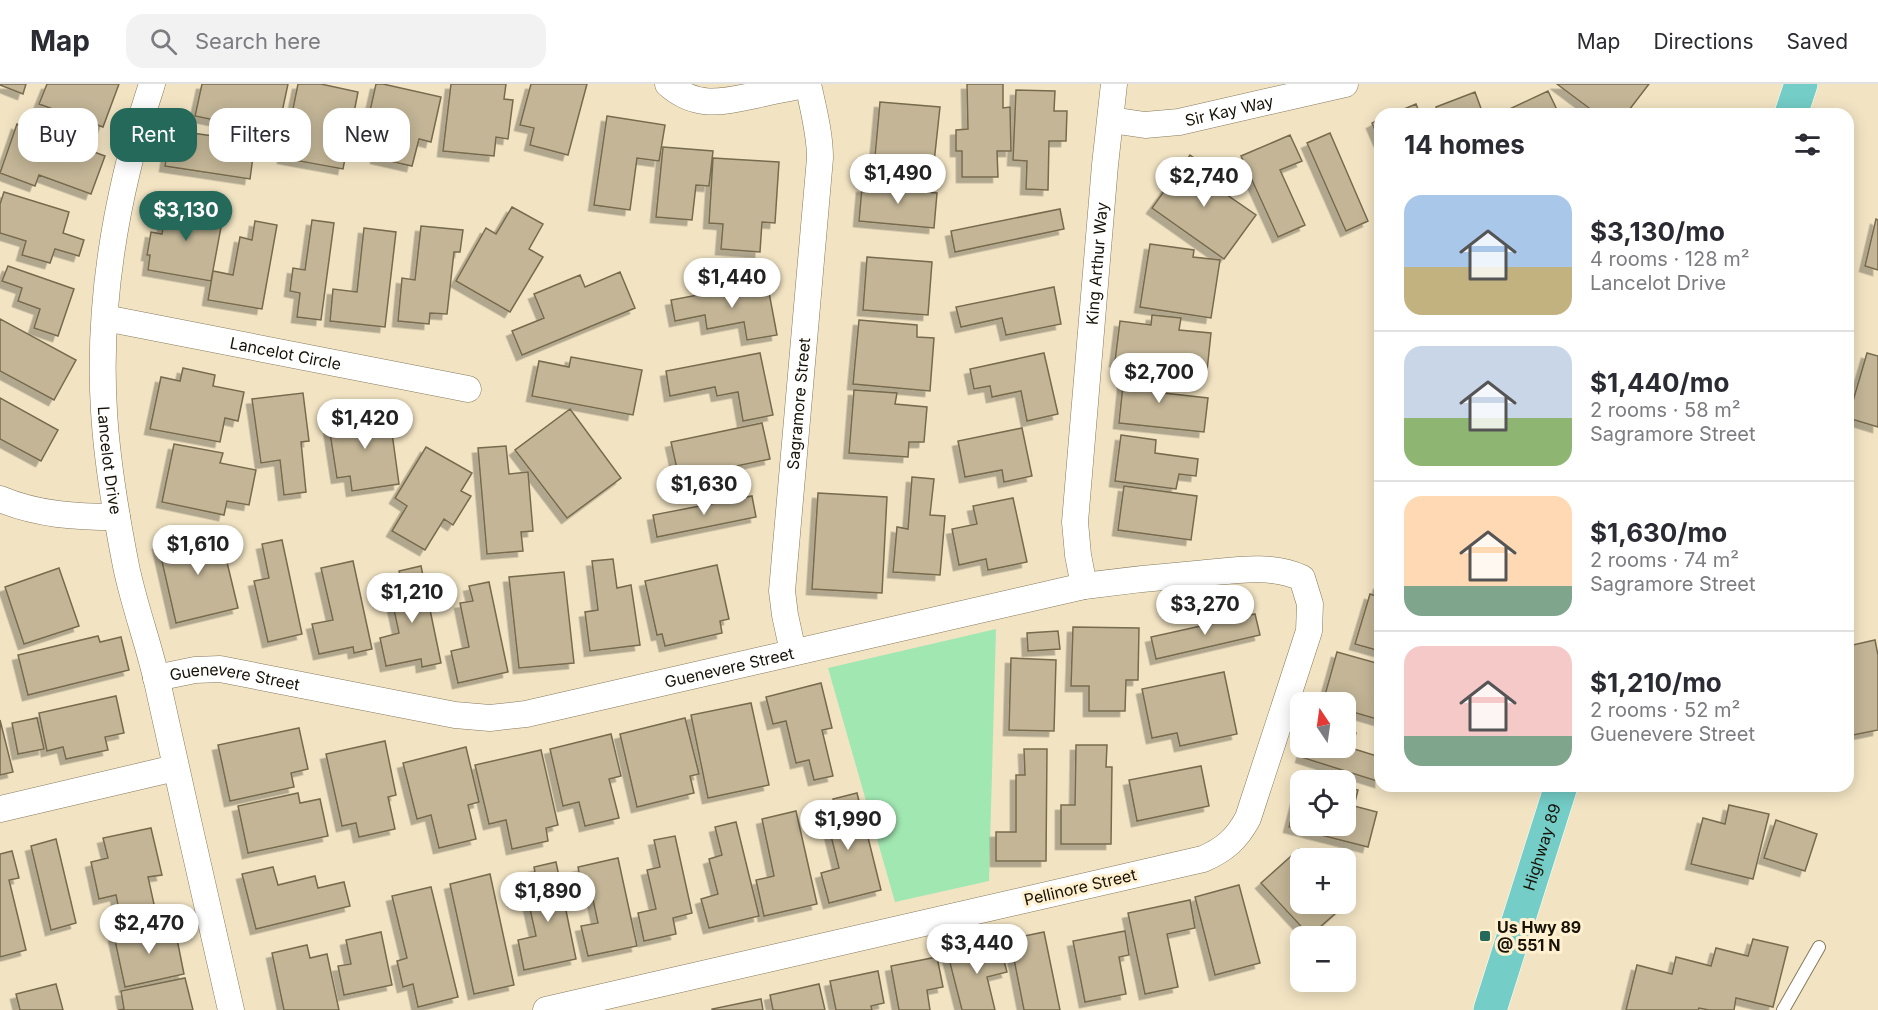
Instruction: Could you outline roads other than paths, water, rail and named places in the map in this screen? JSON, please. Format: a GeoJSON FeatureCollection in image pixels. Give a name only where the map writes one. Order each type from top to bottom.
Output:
{"type":"FeatureCollection","features":[{"type":"Feature","properties":{"kind":"main road"},"geometry":{"type":"LineString","coordinates":[[1793,108],[1801,84]]}},
{"type":"Feature","properties":{"kind":"main road","name":"Highway 89"},"geometry":{"type":"LineString","coordinates":[[1490,1010],[1559,792]]}},
{"type":"Feature","properties":{"kind":"street","name":"Lancelot Drive"},"geometry":{"type":"LineString","coordinates":[[152,84],[128,163],[112,238],[105,318],[104,412],[117,517],[127,569],[156,678],[231,1010]]}},
{"type":"Feature","properties":{"kind":"street"},"geometry":{"type":"LineString","coordinates":[[668,84],[676,92],[705,102],[721,102],[807,84]]}},
{"type":"Feature","properties":{"kind":"street","name":"Sagramore Street"},"geometry":{"type":"LineString","coordinates":[[793,652],[783,603],[783,579],[819,158],[818,134],[807,84]]}},
{"type":"Feature","properties":{"kind":"street","name":"King Arthur Way"},"geometry":{"type":"LineString","coordinates":[[1084,586],[1075,522],[1114,84]]}},
{"type":"Feature","properties":{"kind":"street","name":"Sir Kay Way"},"geometry":{"type":"LineString","coordinates":[[1111,120],[1145,125],[1179,122],[1346,84]]}},
{"type":"Feature","properties":{"kind":"street","name":"Lancelot Circle"},"geometry":{"type":"LineString","coordinates":[[105,318],[468,389]]}},
{"type":"Feature","properties":{"kind":"street"},"geometry":{"type":"LineString","coordinates":[[0,499],[52,514],[117,517]]}},
{"type":"Feature","properties":{"kind":"street","name":"Guenevere Street"},"geometry":{"type":"LineString","coordinates":[[156,678],[195,669],[220,669],[455,716],[490,718],[526,714],[1084,586],[1247,570],[1289,572],[1302,578]]}},
{"type":"Feature","properties":{"kind":"street","name":"Pellinore Street"},"geometry":{"type":"LineString","coordinates":[[546,1010],[1191,862],[1218,853],[1231,844],[1241,832],[1248,818],[1309,631],[1310,604],[1302,578]]}},
{"type":"Feature","properties":{"kind":"street"},"geometry":{"type":"LineString","coordinates":[[0,809],[175,768]]}},
{"type":"Feature","properties":{"kind":"lane"},"geometry":{"type":"LineString","coordinates":[[1783,1010],[1819,947]]}},
{"type":"Feature","properties":{"kind":"place","name":"Us Hwy 89 @ 551 N"},"geometry":{"type":"Point","coordinates":[1485,936]}}]}
